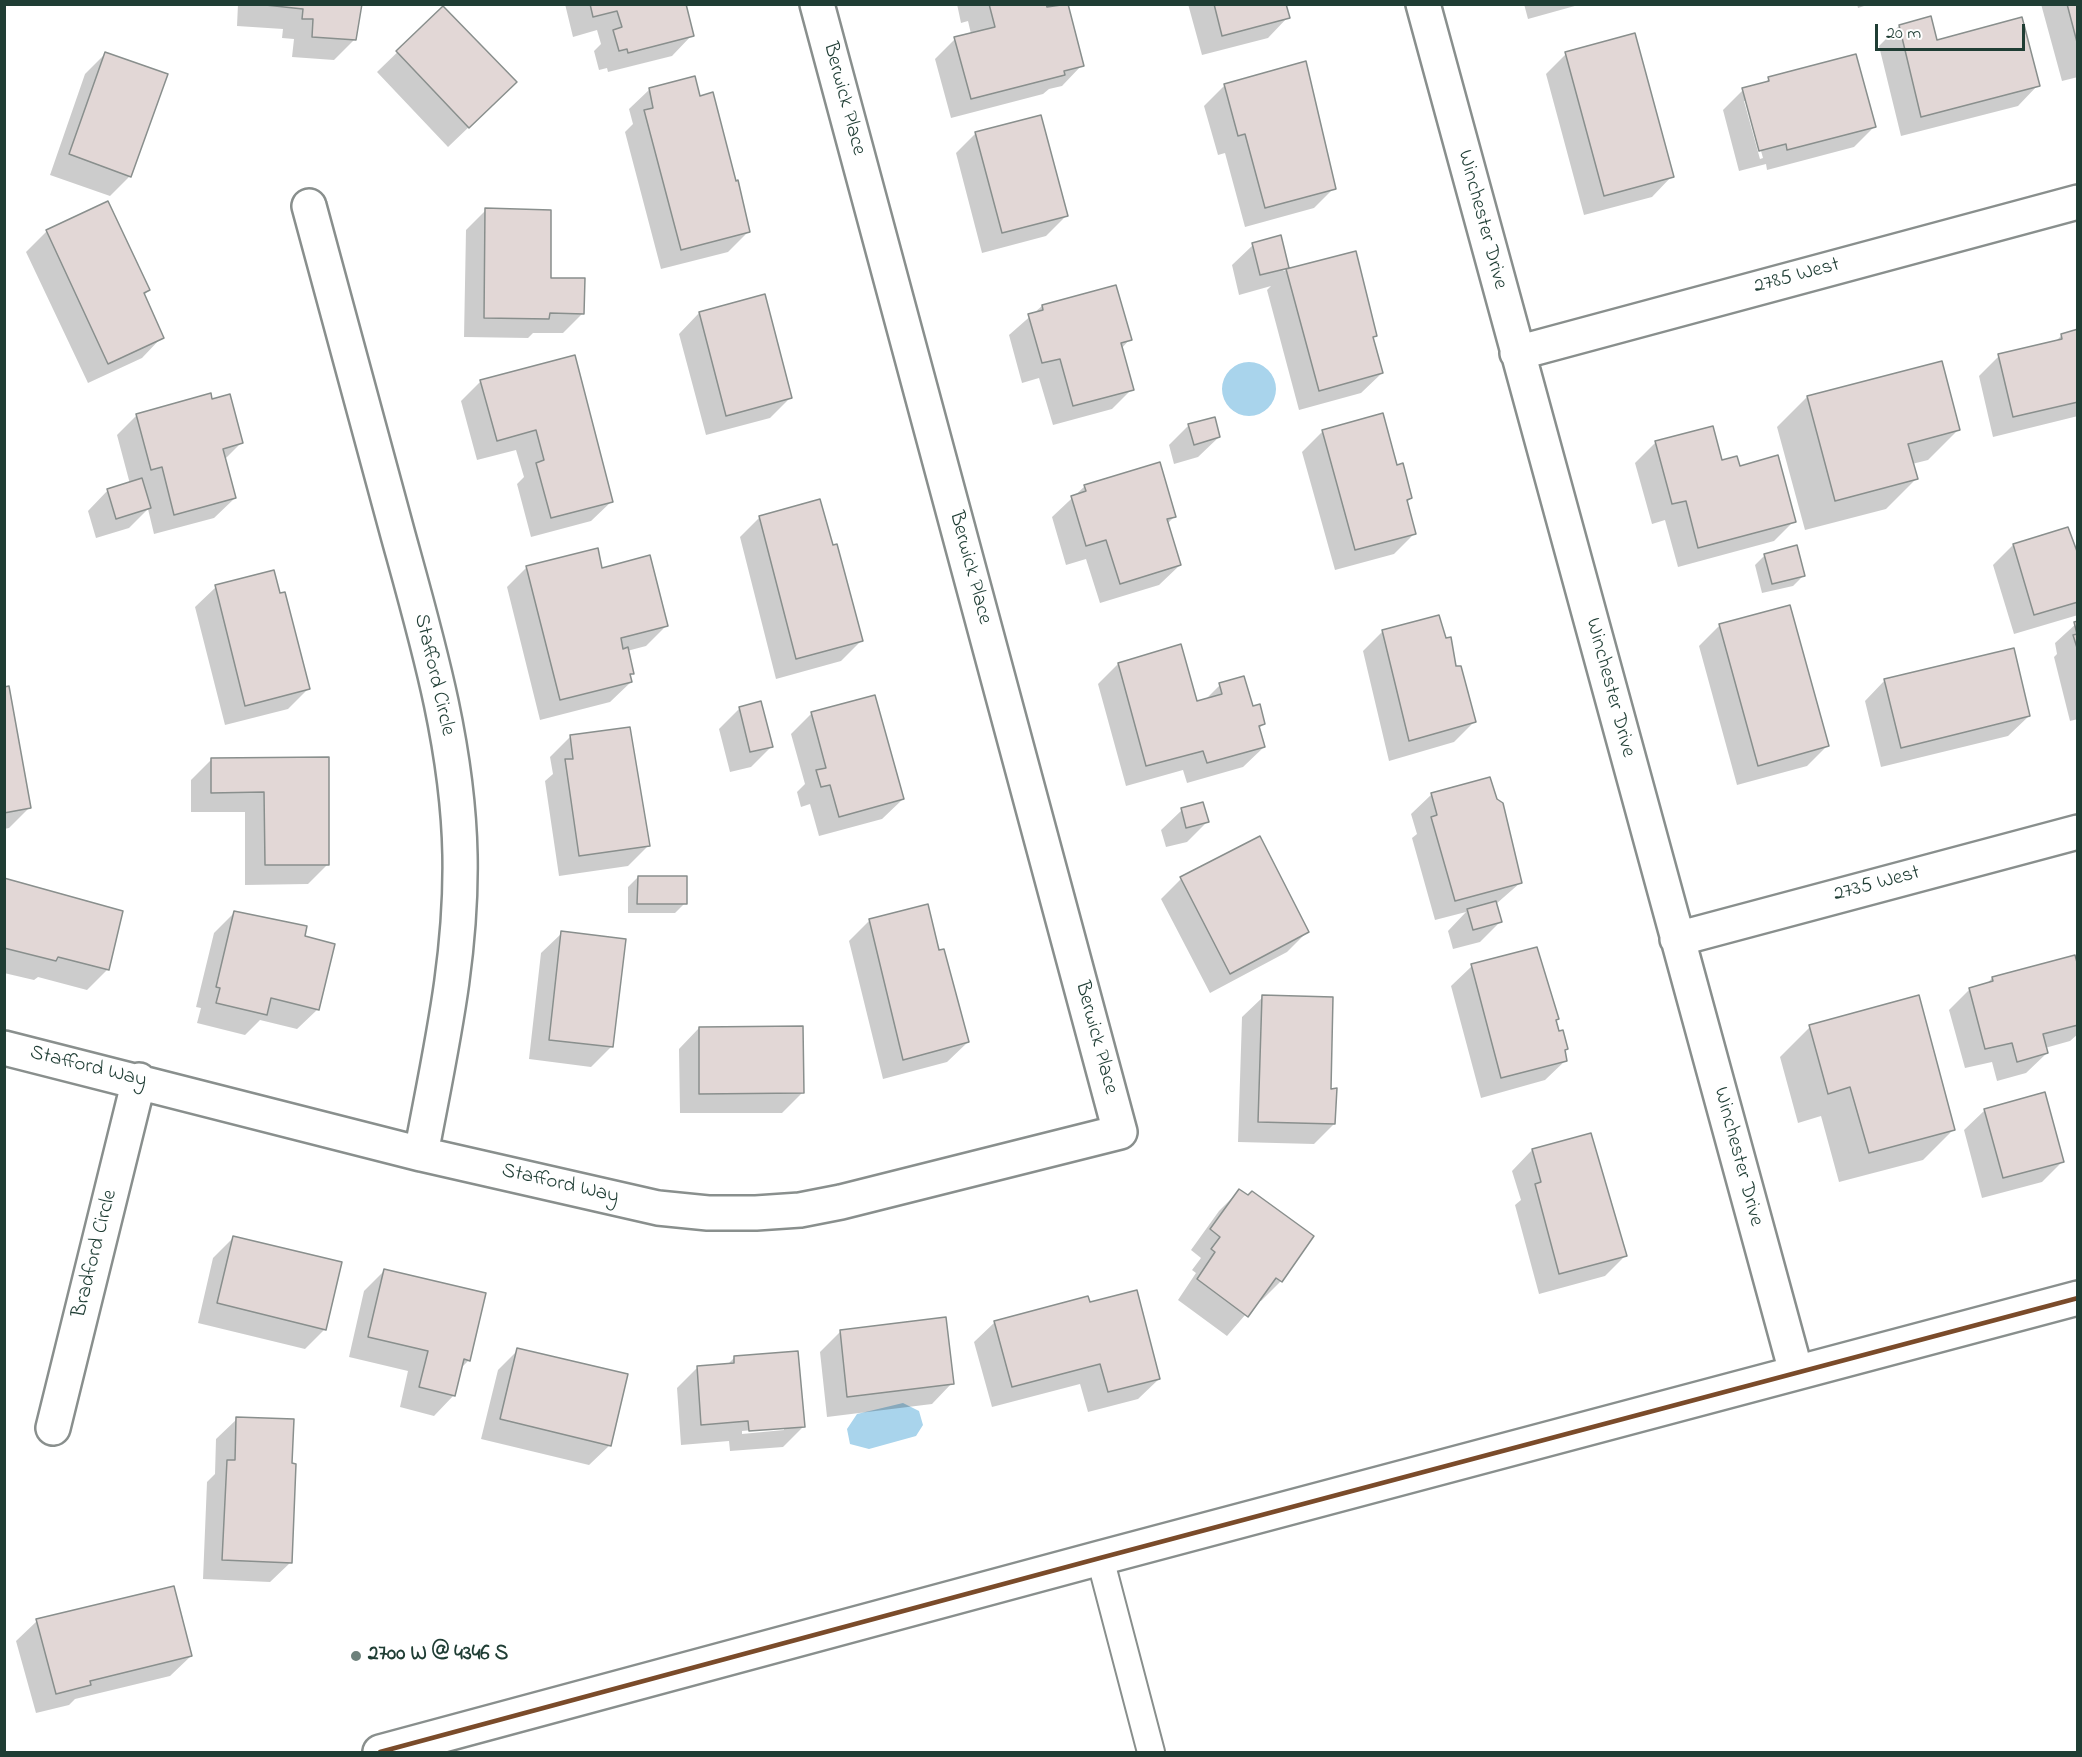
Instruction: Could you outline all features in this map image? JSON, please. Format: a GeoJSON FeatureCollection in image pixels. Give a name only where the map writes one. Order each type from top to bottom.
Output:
{"type":"FeatureCollection","features":[{"type":"Feature","properties":{"kind":"street","name":"Berwick Place"},"geometry":{"type":"LineString","coordinates":[[817,4],[1120,1132]]}},
{"type":"Feature","properties":{"kind":"street","name":"Winchester Drive"},"geometry":{"type":"LineString","coordinates":[[1423,4],[1796,1372]]}},
{"type":"Feature","properties":{"kind":"street","name":"2785 West"},"geometry":{"type":"LineString","coordinates":[[1517,353],[2078,202]]}},
{"type":"Feature","properties":{"kind":"street","name":"Stafford Circle"},"geometry":{"type":"LineString","coordinates":[[309,206],[434,665],[455,788],[460,854],[459,920],[453,989],[422,1154]]}},
{"type":"Feature","properties":{"kind":"street","name":"2735 West"},"geometry":{"type":"LineString","coordinates":[[1677,939],[2078,832]]}},
{"type":"Feature","properties":{"kind":"street","name":"Stafford Way"},"geometry":{"type":"LineString","coordinates":[[4,1048],[139,1080],[422,1154],[658,1208],[708,1213],[800,1210],[880,1194],[1120,1132]]}},
{"type":"Feature","properties":{"kind":"street","name":"Bradford Circle"},"geometry":{"type":"LineString","coordinates":[[53,1428],[139,1080]]}},
{"type":"Feature","properties":{"kind":"street"},"geometry":{"type":"LineString","coordinates":[[380,1752],[2078,1298]]}},
{"type":"Feature","properties":{"kind":"lane"},"geometry":{"type":"LineString","coordinates":[[1100,1558],[1151,1752]]}},
{"type":"Feature","properties":{"kind":"water"},"geometry":{"type":"Polygon","coordinates":[[[1244,362],[1254,362],[1264,366],[1272,374],[1276,389],[1272,404],[1264,412],[1254,416],[1244,416],[1234,412],[1226,404],[1222,394],[1222,384],[1226,374],[1234,366],[1244,362]]]}},
{"type":"Feature","properties":{"kind":"water"},"geometry":{"type":"Polygon","coordinates":[[[903,1403],[919,1411],[923,1425],[916,1436],[869,1449],[850,1444],[847,1429],[857,1414],[903,1403]]]}},
{"type":"Feature","properties":{"kind":"building"},"geometry":{"type":"Polygon","coordinates":[[[256,4],[362,4],[356,40],[312,37],[313,19],[302,19],[303,9],[256,4]]]}},
{"type":"Feature","properties":{"kind":"building"},"geometry":{"type":"Polygon","coordinates":[[[590,4],[686,4],[694,36],[628,53],[627,49],[619,51],[613,30],[622,27],[617,11],[593,17],[590,4]]]}},
{"type":"Feature","properties":{"kind":"building"},"geometry":{"type":"Polygon","coordinates":[[[989,4],[1046,4],[1047,7],[1068,4],[1084,66],[1064,71],[1065,75],[971,99],[954,37],[995,27],[989,4]]]}},
{"type":"Feature","properties":{"kind":"building"},"geometry":{"type":"Polygon","coordinates":[[[1214,4],[1286,4],[1290,18],[1222,36],[1214,4]]]}},
{"type":"Feature","properties":{"kind":"building"},"geometry":{"type":"Polygon","coordinates":[[[2067,4],[2078,4],[2078,46],[2067,4]]]}},
{"type":"Feature","properties":{"kind":"building"},"geometry":{"type":"Polygon","coordinates":[[[443,6],[517,82],[469,128],[396,51],[443,6]]]}},
{"type":"Feature","properties":{"kind":"building"},"geometry":{"type":"Polygon","coordinates":[[[1931,16],[1937,40],[2022,17],[2040,86],[1921,117],[1899,25],[1931,16]]]}},
{"type":"Feature","properties":{"kind":"building"},"geometry":{"type":"Polygon","coordinates":[[[1635,33],[1674,177],[1604,196],[1565,52],[1635,33]]]}},
{"type":"Feature","properties":{"kind":"building"},"geometry":{"type":"Polygon","coordinates":[[[105,52],[168,74],[131,177],[69,154],[105,52]]]}},
{"type":"Feature","properties":{"kind":"building"},"geometry":{"type":"Polygon","coordinates":[[[1856,54],[1876,127],[1787,150],[1786,144],[1759,151],[1742,88],[1769,81],[1768,77],[1856,54]]]}},
{"type":"Feature","properties":{"kind":"building"},"geometry":{"type":"Polygon","coordinates":[[[1306,61],[1336,189],[1265,208],[1245,134],[1238,136],[1224,84],[1306,61]]]}},
{"type":"Feature","properties":{"kind":"building"},"geometry":{"type":"Polygon","coordinates":[[[695,76],[700,96],[713,92],[750,232],[681,250],[644,110],[653,108],[649,88],[695,76]]]}},
{"type":"Feature","properties":{"kind":"building"},"geometry":{"type":"Polygon","coordinates":[[[1041,115],[1068,216],[1002,233],[975,132],[1041,115]]]}},
{"type":"Feature","properties":{"kind":"building"},"geometry":{"type":"Polygon","coordinates":[[[108,201],[150,290],[144,293],[164,338],[108,364],[46,230],[108,201]]]}},
{"type":"Feature","properties":{"kind":"building"},"geometry":{"type":"Polygon","coordinates":[[[485,208],[551,210],[551,278],[585,278],[584,314],[550,313],[549,319],[484,318],[485,208]]]}},
{"type":"Feature","properties":{"kind":"building"},"geometry":{"type":"Polygon","coordinates":[[[1281,235],[1289,268],[1260,275],[1252,243],[1281,235]]]}},
{"type":"Feature","properties":{"kind":"building"},"geometry":{"type":"Polygon","coordinates":[[[1356,251],[1377,336],[1373,337],[1383,373],[1319,391],[1286,269],[1356,251]]]}},
{"type":"Feature","properties":{"kind":"building"},"geometry":{"type":"Polygon","coordinates":[[[1116,285],[1132,340],[1121,343],[1134,390],[1073,406],[1060,359],[1042,363],[1028,314],[1043,310],[1042,305],[1116,285]]]}},
{"type":"Feature","properties":{"kind":"building"},"geometry":{"type":"Polygon","coordinates":[[[765,294],[792,398],[726,416],[699,312],[765,294]]]}},
{"type":"Feature","properties":{"kind":"building"},"geometry":{"type":"Polygon","coordinates":[[[2078,329],[2078,402],[2013,417],[1998,354],[2062,339],[2061,334],[2078,329]]]}},
{"type":"Feature","properties":{"kind":"building"},"geometry":{"type":"Polygon","coordinates":[[[575,355],[613,502],[551,518],[536,463],[544,460],[536,430],[497,441],[480,380],[575,355]]]}},
{"type":"Feature","properties":{"kind":"building"},"geometry":{"type":"Polygon","coordinates":[[[1942,361],[1960,430],[1908,444],[1918,479],[1835,501],[1807,396],[1942,361]]]}},
{"type":"Feature","properties":{"kind":"building"},"geometry":{"type":"Polygon","coordinates":[[[211,393],[212,399],[230,394],[243,443],[223,449],[236,498],[174,515],[162,467],[151,470],[136,414],[211,393]]]}},
{"type":"Feature","properties":{"kind":"building"},"geometry":{"type":"Polygon","coordinates":[[[1383,413],[1397,465],[1403,463],[1412,498],[1407,500],[1416,534],[1355,550],[1322,430],[1383,413]]]}},
{"type":"Feature","properties":{"kind":"building"},"geometry":{"type":"Polygon","coordinates":[[[1215,417],[1220,437],[1194,445],[1188,424],[1215,417]]]}},
{"type":"Feature","properties":{"kind":"building"},"geometry":{"type":"Polygon","coordinates":[[[1713,426],[1722,460],[1737,456],[1740,466],[1778,455],[1796,522],[1698,548],[1686,501],[1672,504],[1655,441],[1713,426]]]}},
{"type":"Feature","properties":{"kind":"building"},"geometry":{"type":"Polygon","coordinates":[[[1160,462],[1176,517],[1167,519],[1181,565],[1120,584],[1106,540],[1086,546],[1071,496],[1086,491],[1084,485],[1160,462]]]}},
{"type":"Feature","properties":{"kind":"building"},"geometry":{"type":"Polygon","coordinates":[[[142,478],[151,508],[116,519],[107,489],[142,478]]]}},
{"type":"Feature","properties":{"kind":"building"},"geometry":{"type":"Polygon","coordinates":[[[820,499],[833,545],[837,544],[863,641],[796,659],[759,516],[820,499]]]}},
{"type":"Feature","properties":{"kind":"building"},"geometry":{"type":"Polygon","coordinates":[[[2068,527],[2078,554],[2078,602],[2034,615],[2013,544],[2068,527]]]}},
{"type":"Feature","properties":{"kind":"building"},"geometry":{"type":"Polygon","coordinates":[[[1797,545],[1805,576],[1772,584],[1764,554],[1797,545]]]}},
{"type":"Feature","properties":{"kind":"building"},"geometry":{"type":"Polygon","coordinates":[[[598,548],[602,568],[650,555],[668,626],[621,638],[623,649],[628,647],[634,674],[630,674],[632,682],[560,700],[526,566],[598,548]]]}},
{"type":"Feature","properties":{"kind":"building"},"geometry":{"type":"Polygon","coordinates":[[[274,570],[280,593],[285,592],[310,689],[245,706],[215,585],[274,570]]]}},
{"type":"Feature","properties":{"kind":"building"},"geometry":{"type":"Polygon","coordinates":[[[1790,605],[1829,746],[1758,766],[1719,624],[1790,605]]]}},
{"type":"Feature","properties":{"kind":"building"},"geometry":{"type":"Polygon","coordinates":[[[1439,615],[1446,638],[1451,637],[1456,666],[1461,666],[1476,722],[1409,741],[1382,630],[1439,615]]]}},
{"type":"Feature","properties":{"kind":"building"},"geometry":{"type":"Polygon","coordinates":[[[2078,621],[2078,651],[2073,635],[2077,634],[2074,622],[2078,621]]]}},
{"type":"Feature","properties":{"kind":"building"},"geometry":{"type":"Polygon","coordinates":[[[1181,644],[1197,701],[1222,694],[1219,683],[1244,676],[1253,706],[1260,704],[1265,724],[1259,726],[1265,747],[1207,763],[1203,751],[1146,766],[1118,663],[1181,644]]]}},
{"type":"Feature","properties":{"kind":"building"},"geometry":{"type":"Polygon","coordinates":[[[2014,648],[2030,716],[1901,748],[1884,679],[2014,648]]]}},
{"type":"Feature","properties":{"kind":"building"},"geometry":{"type":"Polygon","coordinates":[[[9,686],[31,808],[4,813],[4,687],[9,686]]]}},
{"type":"Feature","properties":{"kind":"building"},"geometry":{"type":"Polygon","coordinates":[[[875,695],[904,799],[839,817],[830,785],[821,787],[816,770],[826,768],[811,712],[875,695]]]}},
{"type":"Feature","properties":{"kind":"building"},"geometry":{"type":"Polygon","coordinates":[[[761,701],[773,747],[750,752],[739,707],[761,701]]]}},
{"type":"Feature","properties":{"kind":"building"},"geometry":{"type":"Polygon","coordinates":[[[630,727],[650,846],[579,856],[565,759],[573,759],[570,735],[630,727]]]}},
{"type":"Feature","properties":{"kind":"building"},"geometry":{"type":"Polygon","coordinates":[[[329,757],[329,865],[265,865],[264,792],[211,793],[211,758],[329,757]]]}},
{"type":"Feature","properties":{"kind":"building"},"geometry":{"type":"Polygon","coordinates":[[[1490,777],[1497,799],[1503,803],[1522,883],[1455,901],[1431,817],[1437,815],[1431,793],[1490,777]]]}},
{"type":"Feature","properties":{"kind":"building"},"geometry":{"type":"Polygon","coordinates":[[[1203,802],[1209,822],[1186,828],[1181,808],[1203,802]]]}},
{"type":"Feature","properties":{"kind":"building"},"geometry":{"type":"Polygon","coordinates":[[[1260,836],[1309,932],[1230,974],[1180,877],[1260,836]]]}},
{"type":"Feature","properties":{"kind":"building"},"geometry":{"type":"Polygon","coordinates":[[[638,876],[687,876],[687,904],[637,904],[638,876]]]}},
{"type":"Feature","properties":{"kind":"building"},"geometry":{"type":"Polygon","coordinates":[[[4,878],[123,911],[109,970],[58,957],[56,961],[4,948],[4,878]]]}},
{"type":"Feature","properties":{"kind":"building"},"geometry":{"type":"Polygon","coordinates":[[[1496,901],[1502,922],[1473,930],[1467,909],[1496,901]]]}},
{"type":"Feature","properties":{"kind":"building"},"geometry":{"type":"Polygon","coordinates":[[[928,904],[939,950],[944,949],[969,1042],[903,1060],[869,919],[928,904]]]}},
{"type":"Feature","properties":{"kind":"building"},"geometry":{"type":"Polygon","coordinates":[[[234,911],[307,926],[305,936],[335,944],[319,1010],[271,998],[267,1015],[216,1003],[220,988],[216,987],[234,911]]]}},
{"type":"Feature","properties":{"kind":"building"},"geometry":{"type":"Polygon","coordinates":[[[561,931],[626,939],[613,1047],[549,1040],[561,931]]]}},
{"type":"Feature","properties":{"kind":"building"},"geometry":{"type":"Polygon","coordinates":[[[1537,947],[1559,1019],[1556,1020],[1559,1031],[1563,1030],[1568,1049],[1565,1050],[1567,1061],[1501,1078],[1471,964],[1537,947]]]}},
{"type":"Feature","properties":{"kind":"building"},"geometry":{"type":"Polygon","coordinates":[[[2075,955],[2078,966],[2078,1025],[2043,1034],[2048,1053],[2017,1062],[2012,1043],[1985,1049],[1969,988],[1993,981],[1992,977],[2075,955]]]}},
{"type":"Feature","properties":{"kind":"building"},"geometry":{"type":"Polygon","coordinates":[[[1262,995],[1333,997],[1331,1089],[1337,1088],[1335,1124],[1258,1122],[1262,995]]]}},
{"type":"Feature","properties":{"kind":"building"},"geometry":{"type":"Polygon","coordinates":[[[1919,995],[1955,1130],[1869,1153],[1850,1087],[1828,1094],[1809,1025],[1919,995]]]}},
{"type":"Feature","properties":{"kind":"building"},"geometry":{"type":"Polygon","coordinates":[[[803,1026],[804,1093],[699,1094],[699,1027],[803,1026]]]}},
{"type":"Feature","properties":{"kind":"building"},"geometry":{"type":"Polygon","coordinates":[[[2045,1092],[2064,1162],[2003,1178],[1984,1109],[2045,1092]]]}},
{"type":"Feature","properties":{"kind":"building"},"geometry":{"type":"Polygon","coordinates":[[[1591,1133],[1627,1256],[1559,1274],[1535,1184],[1541,1182],[1532,1149],[1591,1133]]]}},
{"type":"Feature","properties":{"kind":"building"},"geometry":{"type":"Polygon","coordinates":[[[1239,1189],[1248,1195],[1252,1191],[1314,1236],[1282,1282],[1276,1278],[1248,1317],[1197,1279],[1215,1252],[1211,1249],[1220,1237],[1210,1229],[1239,1189]]]}},
{"type":"Feature","properties":{"kind":"building"},"geometry":{"type":"Polygon","coordinates":[[[233,1236],[342,1262],[326,1330],[217,1303],[233,1236]]]}},
{"type":"Feature","properties":{"kind":"building"},"geometry":{"type":"Polygon","coordinates":[[[384,1269],[486,1293],[470,1361],[464,1359],[455,1396],[419,1387],[428,1351],[368,1337],[384,1269]]]}},
{"type":"Feature","properties":{"kind":"building"},"geometry":{"type":"Polygon","coordinates":[[[1137,1290],[1160,1379],[1108,1392],[1100,1364],[1012,1387],[994,1321],[1088,1296],[1090,1302],[1137,1290]]]}},
{"type":"Feature","properties":{"kind":"building"},"geometry":{"type":"Polygon","coordinates":[[[946,1317],[954,1384],[847,1397],[840,1330],[946,1317]]]}},
{"type":"Feature","properties":{"kind":"building"},"geometry":{"type":"Polygon","coordinates":[[[517,1348],[628,1374],[611,1446],[500,1419],[517,1348]]]}},
{"type":"Feature","properties":{"kind":"building"},"geometry":{"type":"Polygon","coordinates":[[[798,1351],[805,1427],[749,1431],[748,1421],[701,1425],[697,1366],[734,1363],[734,1356],[798,1351]]]}},
{"type":"Feature","properties":{"kind":"building"},"geometry":{"type":"Polygon","coordinates":[[[236,1417],[294,1419],[292,1463],[296,1464],[292,1563],[222,1560],[227,1460],[235,1460],[236,1417]]]}},
{"type":"Feature","properties":{"kind":"building"},"geometry":{"type":"Polygon","coordinates":[[[174,1586],[192,1656],[90,1681],[91,1685],[56,1694],[36,1619],[174,1586]]]}},
{"type":"Feature","properties":{"kind":"transit line"},"geometry":{"type":"LineString","coordinates":[[380,1752],[2078,1298]]}},
{"type":"Feature","properties":{"kind":"place","name":"2700 W @ 4346 S"},"geometry":{"type":"Point","coordinates":[356,1656]}}]}
